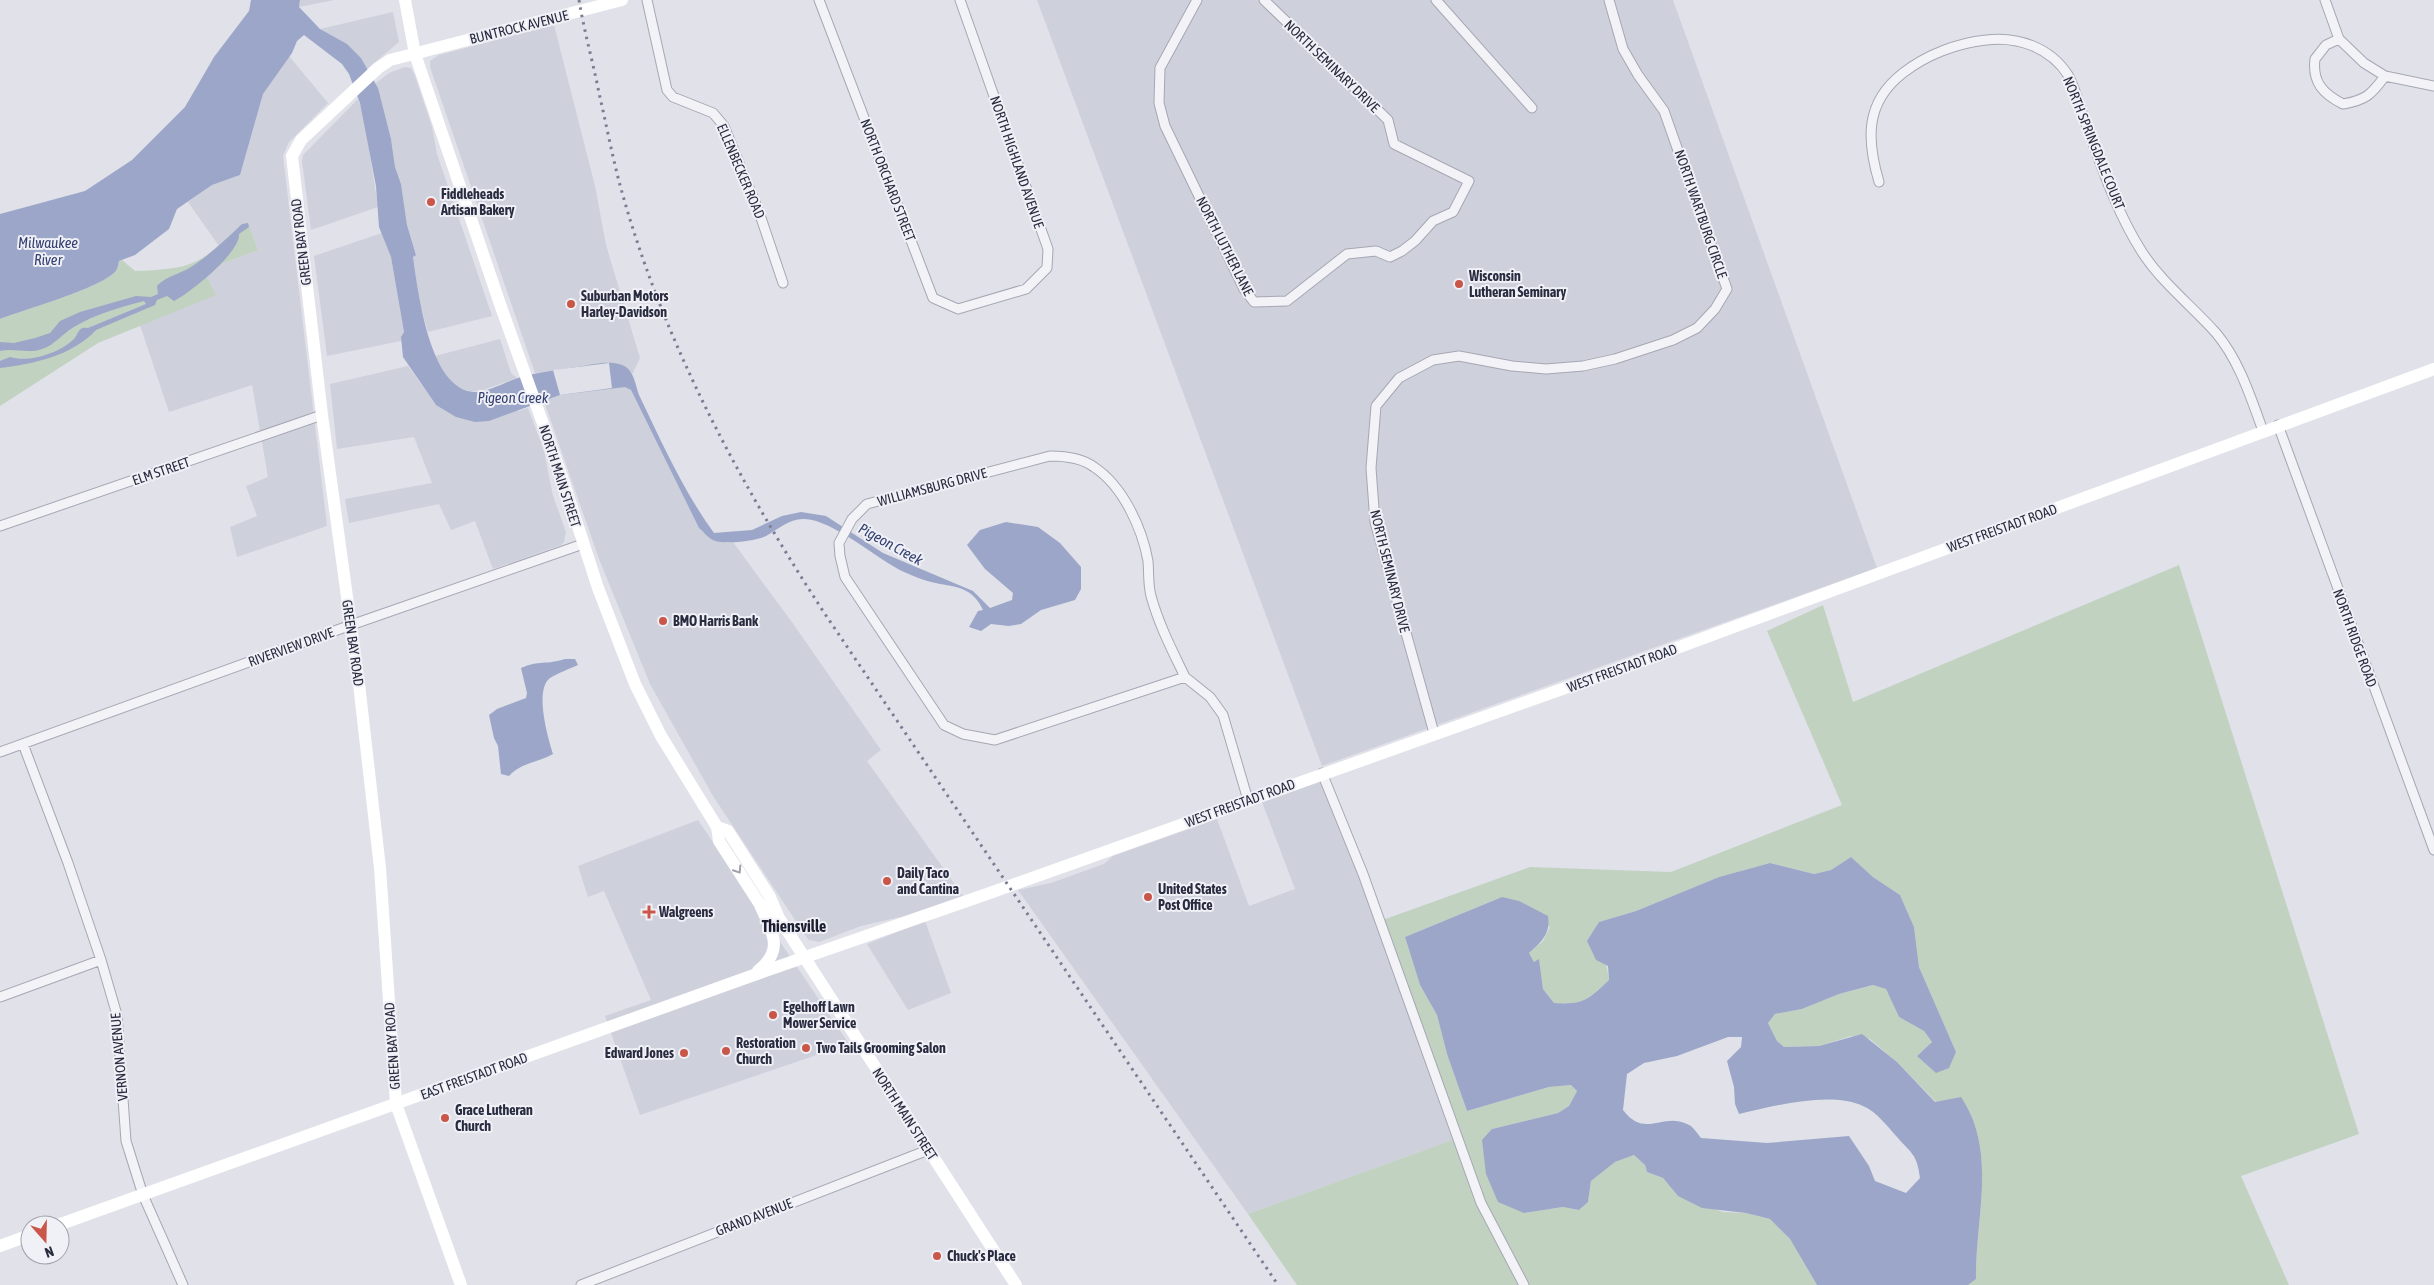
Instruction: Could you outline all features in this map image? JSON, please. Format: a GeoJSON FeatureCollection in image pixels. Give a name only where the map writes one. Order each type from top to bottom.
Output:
{"type":"FeatureCollection","features":[{"type":"Feature","properties":{"kind":"street","name":"NORTH MAIN STREET"},"geometry":{"type":"LineString","coordinates":[[405,0],[415,54],[562,477],[583,544],[635,684],[661,736],[717,827],[719,841],[760,903],[779,918]]}},
{"type":"Feature","properties":{"kind":"street","name":"BUNTROCK AVENUE"},"geometry":{"type":"LineString","coordinates":[[415,54],[622,0]]}},
{"type":"Feature","properties":{"kind":"street","name":"ELLENBECKER ROAD"},"geometry":{"type":"LineString","coordinates":[[647,0],[667,90],[673,97],[713,113],[724,126],[759,212],[783,283]]}},
{"type":"Feature","properties":{"kind":"street","name":"NORTH ORCHARD STREET"},"geometry":{"type":"LineString","coordinates":[[819,0],[933,298],[958,309],[996,299]]}},
{"type":"Feature","properties":{"kind":"street","name":"NORTH HIGHLAND AVENUE"},"geometry":{"type":"LineString","coordinates":[[960,0],[1048,249],[1047,268],[1026,289],[996,299]]}},
{"type":"Feature","properties":{"kind":"street","name":"NORTH LUTHER LANE"},"geometry":{"type":"LineString","coordinates":[[1197,0],[1160,68],[1159,103],[1165,126],[1244,290],[1254,302],[1287,301],[1347,254],[1376,251],[1390,257],[1402,251],[1433,221],[1453,212],[1468,181]]}},
{"type":"Feature","properties":{"kind":"street","name":"NORTH SEMINARY DRIVE"},"geometry":{"type":"LineString","coordinates":[[1264,0],[1388,120],[1394,144],[1468,181]]}},
{"type":"Feature","properties":{"kind":"street"},"geometry":{"type":"LineString","coordinates":[[1436,0],[1532,108]]}},
{"type":"Feature","properties":{"kind":"street","name":"NORTH WARTBURG CIRCLE"},"geometry":{"type":"LineString","coordinates":[[1376,406],[1399,378],[1433,360],[1459,356],[1546,369],[1582,366],[1615,359],[1673,340],[1697,328],[1715,309],[1727,289],[1664,110],[1638,75],[1624,49],[1609,0]]}},
{"type":"Feature","properties":{"kind":"street"},"geometry":{"type":"LineString","coordinates":[[2325,0],[2339,39],[2364,64],[2385,76],[2434,86]]}},
{"type":"Feature","properties":{"kind":"street","name":"NORTH SPRINGDALE COURT"},"geometry":{"type":"LineString","coordinates":[[1879,182],[1871,154],[1870,137],[1874,115],[1880,98],[1894,80],[1927,58],[1968,42],[2000,38],[2025,41],[2045,52],[2068,75],[2113,197],[2143,254],[2170,286],[2217,334],[2244,383],[2263,431]]}},
{"type":"Feature","properties":{"kind":"street"},"geometry":{"type":"LineString","coordinates":[[2339,39],[2326,45],[2315,59],[2316,81],[2324,92],[2343,104],[2364,100],[2373,92],[2385,76]]}},
{"type":"Feature","properties":{"kind":"street","name":"GREEN BAY ROAD"},"geometry":{"type":"LineString","coordinates":[[415,54],[390,60],[371,74],[301,140],[292,156],[322,415],[351,625],[380,868],[396,1104],[460,1285]]}},
{"type":"Feature","properties":{"kind":"street","name":"WEST FREISTADT ROAD"},"geometry":{"type":"LineString","coordinates":[[806,957],[1655,656],[2434,369]]}},
{"type":"Feature","properties":{"kind":"street","name":"NORTH SEMINARY DRIVE"},"geometry":{"type":"LineString","coordinates":[[1376,406],[1371,468],[1375,522],[1434,733]]}},
{"type":"Feature","properties":{"kind":"street","name":"ELM STREET"},"geometry":{"type":"LineString","coordinates":[[0,526],[322,415]]}},
{"type":"Feature","properties":{"kind":"street","name":"NORTH RIDGE ROAD"},"geometry":{"type":"LineString","coordinates":[[2278,425],[2434,850]]}},
{"type":"Feature","properties":{"kind":"street","name":"WILLIAMSBURG DRIVE"},"geometry":{"type":"LineString","coordinates":[[1185,677],[995,740],[963,734],[944,725],[931,708],[845,577],[839,543],[852,519],[867,504],[1050,456],[1068,456],[1094,466],[1113,484],[1132,514],[1142,536],[1148,562],[1150,593],[1162,630],[1185,677],[1210,697],[1223,715],[1248,800]]}},
{"type":"Feature","properties":{"kind":"street","name":"RIVERVIEW DRIVE"},"geometry":{"type":"LineString","coordinates":[[0,752],[351,625],[583,544]]}},
{"type":"Feature","properties":{"kind":"street","name":"VERNON AVENUE"},"geometry":{"type":"LineString","coordinates":[[23,744],[68,863],[101,960],[117,1015],[126,1141],[143,1194],[183,1285]]}},
{"type":"Feature","properties":{"kind":"street"},"geometry":{"type":"LineString","coordinates":[[1322,773],[1363,874],[1481,1203],[1524,1285]]}},
{"type":"Feature","properties":{"kind":"street","name":"NORTH MAIN STREET"},"geometry":{"type":"LineString","coordinates":[[717,827],[728,831],[770,898],[779,918],[806,957],[1016,1285]]}},
{"type":"Feature","properties":{"kind":"street"},"geometry":{"type":"LineString","coordinates":[[754,975],[771,958],[774,943],[760,903]]}},
{"type":"Feature","properties":{"kind":"street","name":"EAST FREISTADT ROAD"},"geometry":{"type":"LineString","coordinates":[[70,1221],[806,957]]}},
{"type":"Feature","properties":{"kind":"street"},"geometry":{"type":"LineString","coordinates":[[0,997],[101,960]]}},
{"type":"Feature","properties":{"kind":"street","name":"GRAND AVENUE"},"geometry":{"type":"LineString","coordinates":[[581,1285],[928,1150]]}},
{"type":"Feature","properties":{"kind":"street"},"geometry":{"type":"LineString","coordinates":[[0,1246],[20,1239]]}},
{"type":"Feature","properties":{"kind":"shaded area"},"geometry":{"type":"Polygon","coordinates":[[[300,0],[334,0],[299,7],[300,0]]]}},
{"type":"Feature","properties":{"kind":"shaded area","name":"Wisconsin Lutheran Seminary"},"geometry":{"type":"Polygon","coordinates":[[[1037,0],[1673,0],[1877,568],[1322,766],[1037,0]]]}},
{"type":"Feature","properties":{"kind":"shaded area"},"geometry":{"type":"Polygon","coordinates":[[[393,12],[399,42],[367,69],[361,58],[320,29],[393,12]]]}},
{"type":"Feature","properties":{"kind":"shaded area"},"geometry":{"type":"Polygon","coordinates":[[[554,25],[595,186],[606,245],[640,358],[632,375],[628,370],[609,363],[535,373],[430,67],[430,61],[439,55],[554,25]]]}},
{"type":"Feature","properties":{"kind":"shaded area"},"geometry":{"type":"Polygon","coordinates":[[[289,56],[328,103],[289,142],[283,156],[327,526],[237,557],[230,527],[257,516],[246,486],[268,477],[252,385],[169,412],[140,325],[215,295],[207,277],[216,266],[258,250],[248,223],[242,224],[219,246],[188,202],[212,185],[240,175],[263,94],[289,56]]]}},
{"type":"Feature","properties":{"kind":"shaded area"},"geometry":{"type":"Polygon","coordinates":[[[405,67],[411,68],[415,76],[432,127],[437,154],[492,316],[428,332],[419,300],[413,256],[416,254],[407,225],[401,184],[395,167],[391,139],[376,83],[389,73],[405,67]]]}},
{"type":"Feature","properties":{"kind":"shaded area"},"geometry":{"type":"Polygon","coordinates":[[[358,99],[363,111],[378,207],[311,230],[302,161],[303,155],[358,99]]]}},
{"type":"Feature","properties":{"kind":"shaded area"},"geometry":{"type":"Polygon","coordinates":[[[382,233],[391,257],[404,332],[401,341],[327,356],[314,256],[382,233]]]}},
{"type":"Feature","properties":{"kind":"shaded area"},"geometry":{"type":"Polygon","coordinates":[[[500,339],[511,373],[517,378],[480,391],[469,391],[456,387],[450,382],[435,356],[500,339]]]}},
{"type":"Feature","properties":{"kind":"shaded area"},"geometry":{"type":"Polygon","coordinates":[[[408,366],[436,405],[519,411],[528,408],[544,451],[553,496],[566,532],[564,542],[561,545],[493,569],[475,521],[451,530],[439,504],[349,523],[345,499],[432,483],[414,437],[337,449],[330,384],[408,366]]]}},
{"type":"Feature","properties":{"kind":"shaded area"},"geometry":{"type":"Polygon","coordinates":[[[625,386],[631,390],[699,528],[726,543],[733,542],[794,625],[881,750],[867,761],[963,896],[905,916],[861,926],[819,942],[809,940],[805,935],[713,796],[650,684],[599,559],[544,401],[560,395],[625,386]]]}},
{"type":"Feature","properties":{"kind":"shaded area"},"geometry":{"type":"Polygon","coordinates":[[[1326,778],[1458,1138],[1248,1214],[1018,890],[1051,883],[1104,864],[1113,856],[1217,819],[1249,906],[1295,889],[1262,802],[1326,778]]]}},
{"type":"Feature","properties":{"kind":"shaded area"},"geometry":{"type":"Polygon","coordinates":[[[698,820],[849,1044],[640,1115],[605,1016],[651,1000],[604,891],[588,897],[578,866],[698,820]]]}},
{"type":"Feature","properties":{"kind":"shaded area"},"geometry":{"type":"Polygon","coordinates":[[[925,921],[951,993],[908,1010],[867,944],[925,921]]]}},
{"type":"Feature","properties":{"kind":"green space"},"geometry":{"type":"Polygon","coordinates":[[[248,223],[258,250],[216,266],[207,277],[216,295],[98,343],[0,406],[0,319],[94,285],[115,272],[119,261],[122,260],[135,271],[171,268],[195,262],[216,248],[242,224],[248,223]]]}},
{"type":"Feature","properties":{"kind":"green space"},"geometry":{"type":"Polygon","coordinates":[[[2179,565],[2359,1134],[2241,1176],[2289,1285],[1968,1285],[1976,1279],[1982,1163],[1979,1140],[1972,1119],[1961,1098],[1936,1102],[1897,1062],[1870,1039],[1851,1036],[1819,1046],[1784,1047],[1777,1041],[1768,1023],[1775,1014],[1802,1009],[1839,994],[1874,985],[1886,989],[1899,1017],[1924,1031],[1932,1042],[1917,1056],[1956,1052],[1919,967],[1914,927],[1900,895],[1873,877],[1851,857],[1831,870],[1814,874],[1770,863],[1719,877],[1636,911],[1599,922],[1609,980],[1590,997],[1579,1002],[1554,1003],[1543,989],[1539,960],[1534,962],[1529,953],[1543,941],[1550,927],[1502,897],[1405,937],[1420,985],[1437,1015],[1447,1054],[1467,1111],[1549,1087],[1571,1085],[1577,1091],[1569,1106],[1558,1113],[1492,1129],[1524,1213],[1563,1207],[1579,1210],[1588,1202],[1591,1181],[1615,1162],[1634,1155],[1645,1165],[1647,1172],[1663,1178],[1678,1196],[1723,1212],[1746,1213],[1770,1219],[1790,1239],[1817,1285],[1297,1285],[1248,1214],[1458,1138],[1380,921],[1530,867],[1671,872],[1842,805],[1767,631],[1823,605],[1853,702],[2179,565]]]}},
{"type":"Feature","properties":{"kind":"water"},"geometry":{"type":"Polygon","coordinates":[[[251,0],[300,0],[299,7],[320,29],[347,44],[361,58],[378,88],[391,139],[395,167],[401,184],[407,225],[416,255],[413,257],[423,314],[436,358],[447,375],[459,387],[480,392],[518,378],[540,373],[600,363],[622,365],[632,374],[640,397],[674,467],[714,533],[752,530],[782,516],[801,512],[826,516],[883,553],[973,591],[990,608],[1012,600],[1013,593],[985,569],[967,545],[980,530],[1006,522],[1038,527],[1060,543],[1081,567],[1081,589],[1075,600],[1041,610],[1021,624],[1009,626],[991,624],[981,631],[969,627],[978,611],[983,610],[971,594],[960,588],[931,582],[904,572],[840,532],[814,520],[798,519],[783,525],[766,536],[740,542],[713,540],[699,528],[631,390],[625,387],[560,395],[489,421],[475,422],[456,417],[436,405],[403,357],[401,337],[404,332],[391,257],[379,227],[376,186],[360,103],[349,74],[342,64],[304,35],[297,41],[292,53],[263,94],[240,175],[212,185],[177,209],[169,229],[135,255],[119,261],[116,271],[106,278],[78,292],[0,319],[0,214],[85,191],[132,160],[185,107],[214,57],[249,11],[251,0]]]}},
{"type":"Feature","properties":{"kind":"water"},"geometry":{"type":"Polygon","coordinates":[[[248,223],[249,227],[239,234],[232,251],[224,261],[181,297],[174,301],[167,296],[157,300],[155,305],[96,330],[76,346],[64,352],[39,361],[0,368],[0,361],[10,357],[18,359],[35,358],[61,349],[74,339],[82,328],[88,328],[146,304],[144,301],[117,308],[91,318],[70,330],[51,345],[37,350],[0,351],[0,342],[14,343],[35,338],[50,333],[60,321],[80,312],[136,296],[151,297],[158,294],[157,286],[169,277],[198,262],[218,247],[242,224],[248,223]]]}},
{"type":"Feature","properties":{"kind":"water"},"geometry":{"type":"Polygon","coordinates":[[[575,659],[578,665],[550,678],[545,684],[543,693],[544,714],[553,754],[524,765],[509,776],[501,774],[498,746],[494,738],[489,715],[497,709],[526,698],[527,693],[521,668],[533,664],[575,659]]]}},
{"type":"Feature","properties":{"kind":"water"},"geometry":{"type":"Polygon","coordinates":[[[1851,857],[1873,877],[1900,895],[1914,927],[1919,967],[1956,1052],[1949,1068],[1936,1073],[1917,1056],[1932,1042],[1924,1031],[1899,1017],[1886,989],[1873,985],[1839,994],[1802,1009],[1775,1014],[1768,1023],[1777,1041],[1784,1047],[1819,1046],[1862,1034],[1897,1062],[1935,1102],[1961,1097],[1972,1118],[1979,1140],[1982,1163],[1976,1279],[1968,1285],[1817,1285],[1790,1239],[1770,1219],[1746,1213],[1702,1208],[1678,1196],[1663,1178],[1647,1172],[1645,1165],[1634,1155],[1615,1162],[1591,1181],[1588,1202],[1579,1210],[1563,1207],[1524,1213],[1498,1202],[1486,1174],[1482,1140],[1492,1129],[1558,1113],[1569,1106],[1577,1091],[1571,1085],[1549,1087],[1467,1111],[1447,1054],[1437,1015],[1420,985],[1405,937],[1502,897],[1519,901],[1548,916],[1548,928],[1544,937],[1529,953],[1534,962],[1539,959],[1543,989],[1554,1003],[1579,1002],[1590,997],[1609,980],[1608,966],[1596,960],[1587,941],[1599,922],[1636,911],[1719,877],[1770,863],[1814,874],[1831,870],[1851,857]],[[1728,1037],[1677,1056],[1644,1063],[1627,1074],[1623,1110],[1639,1123],[1678,1121],[1687,1124],[1701,1138],[1767,1143],[1849,1136],[1869,1166],[1875,1181],[1906,1193],[1920,1178],[1917,1164],[1910,1151],[1886,1124],[1863,1106],[1834,1100],[1801,1101],[1739,1114],[1735,1104],[1734,1087],[1727,1061],[1741,1047],[1742,1037],[1728,1037]]]}},
{"type":"Feature","properties":{"kind":"pier"},"geometry":{"type":"Polygon","coordinates":[[[609,363],[612,388],[560,395],[553,370],[609,363]]]}},
{"type":"Feature","properties":{"kind":"railway"},"geometry":{"type":"LineString","coordinates":[[579,0],[617,174],[637,242],[680,353],[733,460],[762,513],[825,614],[1278,1285]]}},
{"type":"Feature","properties":{"kind":"place","name":"Fiddleheads Artisan Bakery"},"geometry":{"type":"Point","coordinates":[431,202]}},
{"type":"Feature","properties":{"kind":"place","name":"Wisconsin Lutheran Seminary"},"geometry":{"type":"Point","coordinates":[1459,284]}},
{"type":"Feature","properties":{"kind":"place","name":"Suburban Motors Harley-Davidson"},"geometry":{"type":"Point","coordinates":[571,304]}},
{"type":"Feature","properties":{"kind":"place","name":"BMO Harris Bank"},"geometry":{"type":"Point","coordinates":[663,621]}},
{"type":"Feature","properties":{"kind":"place","name":"Daily Taco and Cantina"},"geometry":{"type":"Point","coordinates":[887,881]}},
{"type":"Feature","properties":{"kind":"place","name":"United States Post Office"},"geometry":{"type":"Point","coordinates":[1148,897]}},
{"type":"Feature","properties":{"kind":"place","name":"Walgreens"},"geometry":{"type":"Point","coordinates":[649,912]}},
{"type":"Feature","properties":{"kind":"place","name":"Egelhoff Lawn Mower Service"},"geometry":{"type":"Point","coordinates":[773,1015]}},
{"type":"Feature","properties":{"kind":"place","name":"Two Tails Grooming Salon"},"geometry":{"type":"Point","coordinates":[806,1048]}},
{"type":"Feature","properties":{"kind":"place","name":"Restoration Church"},"geometry":{"type":"Point","coordinates":[726,1051]}},
{"type":"Feature","properties":{"kind":"place","name":"Edward Jones"},"geometry":{"type":"Point","coordinates":[684,1053]}},
{"type":"Feature","properties":{"kind":"place","name":"Grace Lutheran Church"},"geometry":{"type":"Point","coordinates":[445,1118]}},
{"type":"Feature","properties":{"kind":"place","name":"Chuck's Place"},"geometry":{"type":"Point","coordinates":[937,1256]}},
{"type":"Feature","properties":{"kind":"district","name":"Thiensville"},"geometry":{"type":"Point","coordinates":[794,926]}},
{"type":"Feature","properties":{"kind":"water label","name":"Milwaukee River"},"geometry":{"type":"Point","coordinates":[48,250]}},
{"type":"Feature","properties":{"kind":"water label","name":"Pigeon Creek"},"geometry":{"type":"Point","coordinates":[513,397]}},
{"type":"Feature","properties":{"kind":"water label","name":"Pigeon Creek"},"geometry":{"type":"Point","coordinates":[891,544]}}]}
